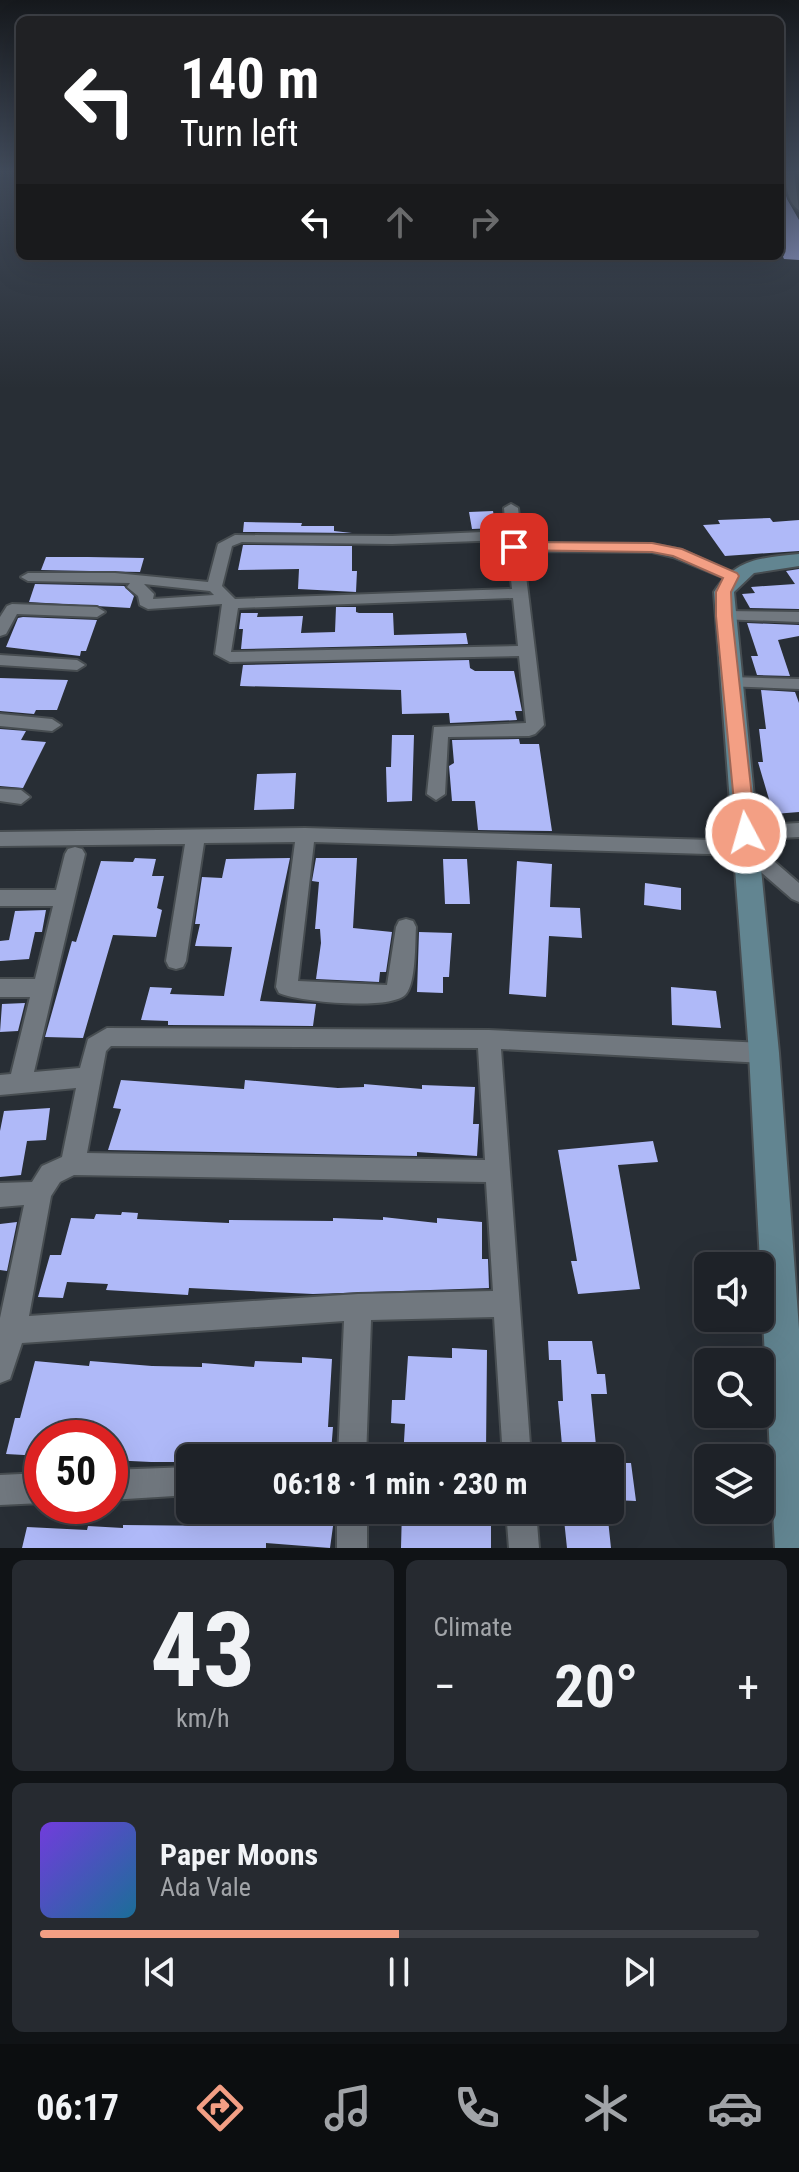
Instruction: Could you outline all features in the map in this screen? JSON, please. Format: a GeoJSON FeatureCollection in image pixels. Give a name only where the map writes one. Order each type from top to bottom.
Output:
{"type":"FeatureCollection","features":[{"type":"Feature","properties":{"kind":"main road"},"geometry":{"type":"LineString","coordinates":[[795,1548],[794,1456],[764,1053],[724,592],[732,576],[750,567],[799,560]]}},
{"type":"Feature","properties":{"kind":"street"},"geometry":{"type":"LineString","coordinates":[[436,794],[440,731],[534,729],[511,508]]}},
{"type":"Feature","properties":{"kind":"street"},"geometry":{"type":"LineString","coordinates":[[527,651],[230,657],[223,654],[225,544],[240,538],[514,541],[652,548],[677,553],[732,576]]}},
{"type":"Feature","properties":{"kind":"street"},"geometry":{"type":"LineString","coordinates":[[28,577],[140,579],[223,597]]}},
{"type":"Feature","properties":{"kind":"street"},"geometry":{"type":"LineString","coordinates":[[140,579],[135,587],[146,594],[145,602],[148,604],[223,597],[521,593]]}},
{"type":"Feature","properties":{"kind":"street"},"geometry":{"type":"LineString","coordinates":[[0,631],[12,609],[97,612]]}},
{"type":"Feature","properties":{"kind":"street"},"geometry":{"type":"LineString","coordinates":[[724,616],[799,617]]}},
{"type":"Feature","properties":{"kind":"street"},"geometry":{"type":"LineString","coordinates":[[0,660],[77,665]]}},
{"type":"Feature","properties":{"kind":"street"},"geometry":{"type":"LineString","coordinates":[[730,682],[799,684]]}},
{"type":"Feature","properties":{"kind":"street"},"geometry":{"type":"LineString","coordinates":[[0,720],[52,725]]}},
{"type":"Feature","properties":{"kind":"street"},"geometry":{"type":"LineString","coordinates":[[0,795],[21,797]]}},
{"type":"Feature","properties":{"kind":"street"},"geometry":{"type":"LineString","coordinates":[[0,839],[195,839],[305,835],[746,840],[799,830]]}},
{"type":"Feature","properties":{"kind":"street"},"geometry":{"type":"LineString","coordinates":[[305,835],[287,987],[294,990],[383,995],[394,992],[400,986],[406,927]]}},
{"type":"Feature","properties":{"kind":"street"},"geometry":{"type":"LineString","coordinates":[[176,961],[195,839]]}},
{"type":"Feature","properties":{"kind":"street"},"geometry":{"type":"LineString","coordinates":[[746,840],[799,894]]}},
{"type":"Feature","properties":{"kind":"street"},"geometry":{"type":"LineString","coordinates":[[75,854],[43,988],[10,1085],[90,1077]]}},
{"type":"Feature","properties":{"kind":"street"},"geometry":{"type":"LineString","coordinates":[[0,898],[65,898]]}},
{"type":"Feature","properties":{"kind":"street"},"geometry":{"type":"LineString","coordinates":[[0,988],[43,988]]}},
{"type":"Feature","properties":{"kind":"street"},"geometry":{"type":"LineString","coordinates":[[73,1164],[96,1046],[107,1037],[489,1039],[764,1053]]}},
{"type":"Feature","properties":{"kind":"street"},"geometry":{"type":"LineString","coordinates":[[489,1039],[516,1444]]}},
{"type":"Feature","properties":{"kind":"street"},"geometry":{"type":"LineString","coordinates":[[0,1369],[39,1193],[51,1174],[73,1164],[497,1171]]}},
{"type":"Feature","properties":{"kind":"street"},"geometry":{"type":"LineString","coordinates":[[0,1195],[39,1193]]}},
{"type":"Feature","properties":{"kind":"street"},"geometry":{"type":"LineString","coordinates":[[6,1331],[358,1307],[506,1304]]}},
{"type":"Feature","properties":{"kind":"street"},"geometry":{"type":"LineString","coordinates":[[353,1444],[358,1307]]}},
{"type":"Feature","properties":{"kind":"street"},"geometry":{"type":"LineString","coordinates":[[128,1484],[176,1482]]}},
{"type":"Feature","properties":{"kind":"street"},"geometry":{"type":"LineString","coordinates":[[0,1490],[24,1489]]}},
{"type":"Feature","properties":{"kind":"street"},"geometry":{"type":"LineString","coordinates":[[352,1524],[352,1548]]}},
{"type":"Feature","properties":{"kind":"street"},"geometry":{"type":"LineString","coordinates":[[522,1524],[524,1548]]}},
{"type":"Feature","properties":{"kind":"building"},"geometry":{"type":"Polygon","coordinates":[[[784,244],[799,244],[799,260],[784,259],[784,244]]]}},
{"type":"Feature","properties":{"kind":"building"},"geometry":{"type":"Polygon","coordinates":[[[493,511],[496,528],[472,529],[469,512],[493,511]]]}},
{"type":"Feature","properties":{"kind":"building"},"geometry":{"type":"Polygon","coordinates":[[[770,518],[773,522],[799,520],[799,551],[725,556],[703,525],[720,524],[718,520],[770,518]]]}},
{"type":"Feature","properties":{"kind":"building"},"geometry":{"type":"Polygon","coordinates":[[[244,522],[334,526],[334,531],[352,533],[243,532],[244,522]]]}},
{"type":"Feature","properties":{"kind":"building"},"geometry":{"type":"Polygon","coordinates":[[[243,545],[352,546],[352,571],[357,571],[356,592],[298,589],[299,569],[238,570],[243,545]]]}},
{"type":"Feature","properties":{"kind":"building"},"geometry":{"type":"Polygon","coordinates":[[[46,557],[144,558],[140,572],[41,570],[46,557]]]}},
{"type":"Feature","properties":{"kind":"building"},"geometry":{"type":"Polygon","coordinates":[[[799,569],[799,609],[750,608],[742,594],[755,593],[751,587],[795,584],[786,571],[799,569]]]}},
{"type":"Feature","properties":{"kind":"building"},"geometry":{"type":"Polygon","coordinates":[[[35,584],[124,586],[134,596],[130,608],[29,602],[35,584]]]}},
{"type":"Feature","properties":{"kind":"building"},"geometry":{"type":"Polygon","coordinates":[[[336,607],[356,607],[359,613],[393,613],[394,635],[466,633],[468,644],[241,649],[241,613],[258,613],[257,617],[303,616],[301,633],[335,632],[336,607]]]}},
{"type":"Feature","properties":{"kind":"building"},"geometry":{"type":"Polygon","coordinates":[[[18,618],[97,620],[86,651],[81,651],[80,656],[6,647],[18,618]]]}},
{"type":"Feature","properties":{"kind":"building"},"geometry":{"type":"Polygon","coordinates":[[[747,623],[799,625],[799,636],[778,640],[790,676],[757,675],[751,656],[758,656],[747,623]]]}},
{"type":"Feature","properties":{"kind":"building"},"geometry":{"type":"Polygon","coordinates":[[[469,660],[470,668],[475,671],[514,671],[522,711],[515,711],[517,720],[450,723],[449,713],[402,714],[401,690],[240,686],[243,665],[469,660]]]}},
{"type":"Feature","properties":{"kind":"building"},"geometry":{"type":"Polygon","coordinates":[[[0,678],[68,680],[57,710],[36,710],[34,714],[0,711],[0,678]]]}},
{"type":"Feature","properties":{"kind":"building"},"geometry":{"type":"Polygon","coordinates":[[[761,690],[795,692],[799,703],[799,812],[774,814],[768,796],[758,762],[763,762],[759,729],[766,729],[761,690]]]}},
{"type":"Feature","properties":{"kind":"building"},"geometry":{"type":"Polygon","coordinates":[[[0,729],[26,731],[21,740],[46,742],[23,788],[0,786],[0,729]]]}},
{"type":"Feature","properties":{"kind":"building"},"geometry":{"type":"Polygon","coordinates":[[[392,735],[414,735],[412,801],[387,802],[386,767],[391,767],[392,735]]]}},
{"type":"Feature","properties":{"kind":"building"},"geometry":{"type":"Polygon","coordinates":[[[519,739],[520,744],[539,744],[552,831],[478,830],[475,801],[452,801],[449,766],[454,763],[452,740],[519,739]]]}},
{"type":"Feature","properties":{"kind":"building"},"geometry":{"type":"Polygon","coordinates":[[[296,773],[294,809],[254,810],[257,774],[296,773]]]}},
{"type":"Feature","properties":{"kind":"building"},"geometry":{"type":"Polygon","coordinates":[[[135,858],[156,859],[152,876],[164,876],[157,908],[162,910],[156,937],[113,935],[83,1038],[45,1037],[72,941],[76,942],[101,861],[133,862],[135,858]]]}},
{"type":"Feature","properties":{"kind":"building"},"geometry":{"type":"Polygon","coordinates":[[[290,858],[260,1001],[316,1004],[313,1026],[168,1025],[168,1021],[141,1020],[150,987],[172,988],[170,994],[224,996],[232,947],[195,946],[200,924],[195,924],[202,877],[222,878],[226,859],[290,858]]]}},
{"type":"Feature","properties":{"kind":"building"},"geometry":{"type":"Polygon","coordinates":[[[316,858],[357,858],[353,928],[392,932],[386,972],[380,972],[379,982],[316,979],[321,943],[320,929],[315,929],[319,882],[312,881],[316,858]]]}},
{"type":"Feature","properties":{"kind":"building"},"geometry":{"type":"Polygon","coordinates":[[[443,859],[467,859],[470,904],[445,904],[443,859]]]}},
{"type":"Feature","properties":{"kind":"building"},"geometry":{"type":"Polygon","coordinates":[[[517,861],[552,864],[550,907],[580,908],[582,938],[549,936],[546,997],[509,994],[517,861]]]}},
{"type":"Feature","properties":{"kind":"building"},"geometry":{"type":"Polygon","coordinates":[[[645,883],[681,888],[681,910],[644,905],[645,883]]]}},
{"type":"Feature","properties":{"kind":"building"},"geometry":{"type":"Polygon","coordinates":[[[46,910],[42,932],[35,932],[29,959],[0,961],[0,941],[9,940],[15,911],[46,910]]]}},
{"type":"Feature","properties":{"kind":"building"},"geometry":{"type":"Polygon","coordinates":[[[419,932],[452,933],[449,977],[443,977],[443,993],[417,992],[419,932]]]}},
{"type":"Feature","properties":{"kind":"building"},"geometry":{"type":"Polygon","coordinates":[[[671,987],[716,991],[721,1028],[672,1025],[671,987]]]}},
{"type":"Feature","properties":{"kind":"building"},"geometry":{"type":"Polygon","coordinates":[[[25,1003],[18,1031],[0,1032],[2,1004],[25,1003]]]}},
{"type":"Feature","properties":{"kind":"building"},"geometry":{"type":"Polygon","coordinates":[[[121,1080],[244,1089],[245,1080],[338,1088],[364,1087],[364,1084],[422,1089],[422,1085],[475,1087],[473,1124],[479,1124],[477,1156],[417,1152],[417,1156],[108,1150],[121,1109],[113,1108],[121,1080]]]}},
{"type":"Feature","properties":{"kind":"building"},"geometry":{"type":"Polygon","coordinates":[[[50,1108],[46,1140],[27,1141],[21,1175],[0,1177],[0,1131],[4,1111],[50,1108]]]}},
{"type":"Feature","properties":{"kind":"building"},"geometry":{"type":"Polygon","coordinates":[[[653,1141],[658,1162],[618,1165],[640,1289],[578,1294],[571,1261],[577,1261],[558,1150],[653,1141]]]}},
{"type":"Feature","properties":{"kind":"building"},"geometry":{"type":"Polygon","coordinates":[[[122,1212],[138,1213],[137,1219],[229,1223],[229,1220],[383,1220],[383,1217],[437,1223],[437,1218],[482,1222],[482,1259],[488,1259],[489,1288],[313,1294],[189,1288],[188,1295],[106,1290],[108,1284],[67,1282],[63,1298],[38,1297],[50,1255],[61,1255],[71,1218],[94,1219],[96,1214],[121,1215],[122,1212]]]}},
{"type":"Feature","properties":{"kind":"building"},"geometry":{"type":"Polygon","coordinates":[[[17,1222],[7,1271],[0,1270],[0,1224],[17,1222]]]}},
{"type":"Feature","properties":{"kind":"building"},"geometry":{"type":"Polygon","coordinates":[[[548,1341],[592,1341],[597,1374],[605,1374],[607,1394],[591,1394],[596,1444],[562,1444],[558,1401],[563,1401],[561,1360],[549,1360],[548,1341]]]}},
{"type":"Feature","properties":{"kind":"building"},"geometry":{"type":"Polygon","coordinates":[[[452,1348],[487,1350],[486,1444],[404,1444],[405,1424],[391,1423],[392,1400],[405,1400],[408,1356],[452,1358],[452,1348]]]}},
{"type":"Feature","properties":{"kind":"building"},"geometry":{"type":"Polygon","coordinates":[[[302,1357],[332,1359],[328,1427],[333,1427],[332,1444],[176,1444],[176,1462],[128,1461],[128,1420],[24,1420],[24,1455],[6,1454],[15,1418],[20,1418],[35,1361],[89,1366],[90,1361],[202,1367],[202,1363],[254,1367],[255,1361],[302,1363],[302,1357]]]}},
{"type":"Feature","properties":{"kind":"building"},"geometry":{"type":"Polygon","coordinates":[[[624,1463],[631,1463],[636,1501],[624,1500],[624,1463]]]}},
{"type":"Feature","properties":{"kind":"building"},"geometry":{"type":"Polygon","coordinates":[[[333,1524],[330,1548],[266,1543],[266,1548],[22,1548],[27,1527],[87,1530],[88,1526],[123,1528],[123,1525],[333,1524]]]}},
{"type":"Feature","properties":{"kind":"building"},"geometry":{"type":"Polygon","coordinates":[[[402,1524],[491,1524],[491,1548],[401,1548],[402,1524]]]}},
{"type":"Feature","properties":{"kind":"building"},"geometry":{"type":"Polygon","coordinates":[[[564,1524],[608,1524],[611,1548],[567,1548],[564,1524]]]}},
{"type":"Feature","properties":{"kind":"route"},"geometry":{"type":"LineString","coordinates":[[514,547],[652,548],[677,553],[732,576],[724,592],[724,616],[746,833]]}}]}
